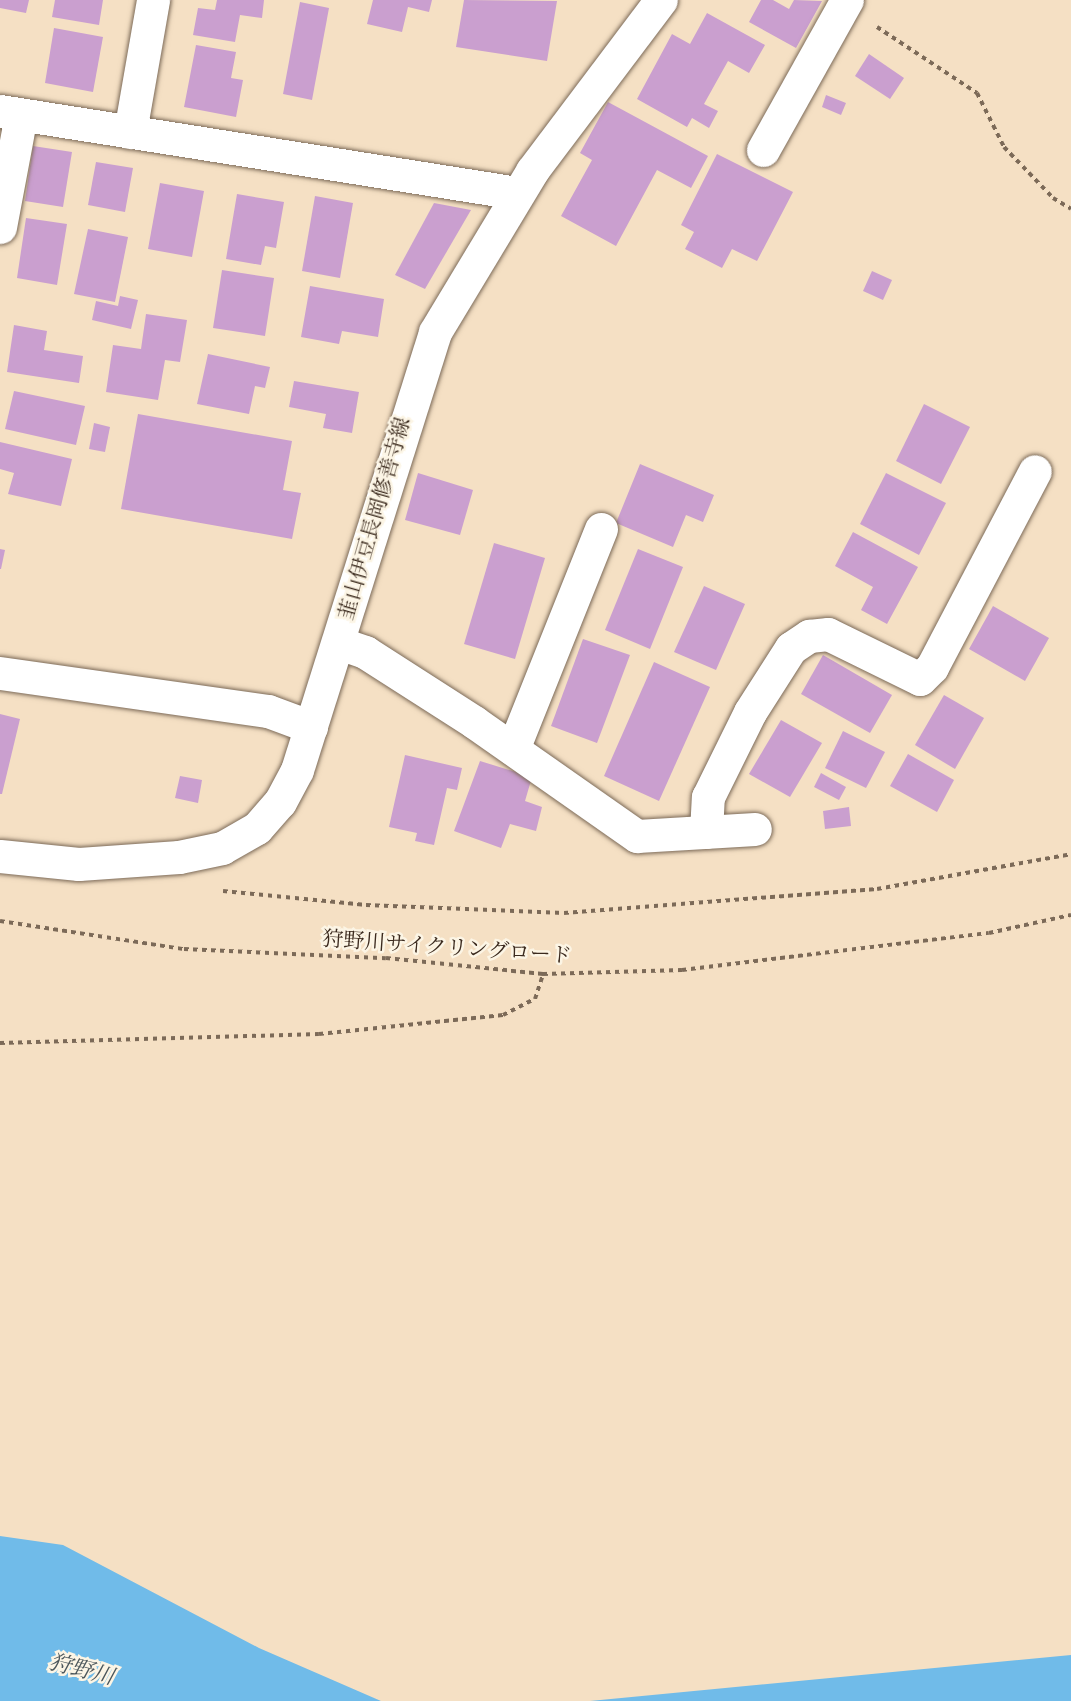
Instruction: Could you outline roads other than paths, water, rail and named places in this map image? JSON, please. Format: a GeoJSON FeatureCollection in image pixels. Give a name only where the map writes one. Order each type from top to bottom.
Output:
{"type":"FeatureCollection","features":[{"type":"Feature","properties":{"kind":"street"},"geometry":{"type":"LineString","coordinates":[[130,132],[153,0]]}},
{"type":"Feature","properties":{"kind":"street","name":"韮山伊豆長岡修善寺線"},"geometry":{"type":"LineString","coordinates":[[0,856],[79,864],[179,857],[222,848],[257,828],[280,802],[297,770],[339,643],[402,428],[435,332],[517,193],[661,0]]}},
{"type":"Feature","properties":{"kind":"street"},"geometry":{"type":"LineString","coordinates":[[763,150],[846,3]]}},
{"type":"Feature","properties":{"kind":"street"},"geometry":{"type":"LineString","coordinates":[[0,227],[10,113],[517,193]]}},
{"type":"Feature","properties":{"kind":"street"},"geometry":{"type":"LineString","coordinates":[[706,832],[708,797],[750,712],[791,648],[809,636],[828,634],[920,679],[932,667],[1035,471]]}},
{"type":"Feature","properties":{"kind":"street"},"geometry":{"type":"LineString","coordinates":[[513,749],[601,529]]}},
{"type":"Feature","properties":{"kind":"street"},"geometry":{"type":"LineString","coordinates":[[339,643],[365,652],[513,749],[637,836],[755,829]]}},
{"type":"Feature","properties":{"kind":"street"},"geometry":{"type":"LineString","coordinates":[[0,673],[268,711],[310,727]]}},
{"type":"Feature","properties":{"kind":"water","name":"狩野川"},"geometry":{"type":"Polygon","coordinates":[[[0,1536],[63,1545],[259,1648],[381,1701],[0,1701],[0,1536]]]}},
{"type":"Feature","properties":{"kind":"water"},"geometry":{"type":"Polygon","coordinates":[[[1071,1655],[1071,1701],[590,1701],[1071,1655]]]}}]}
